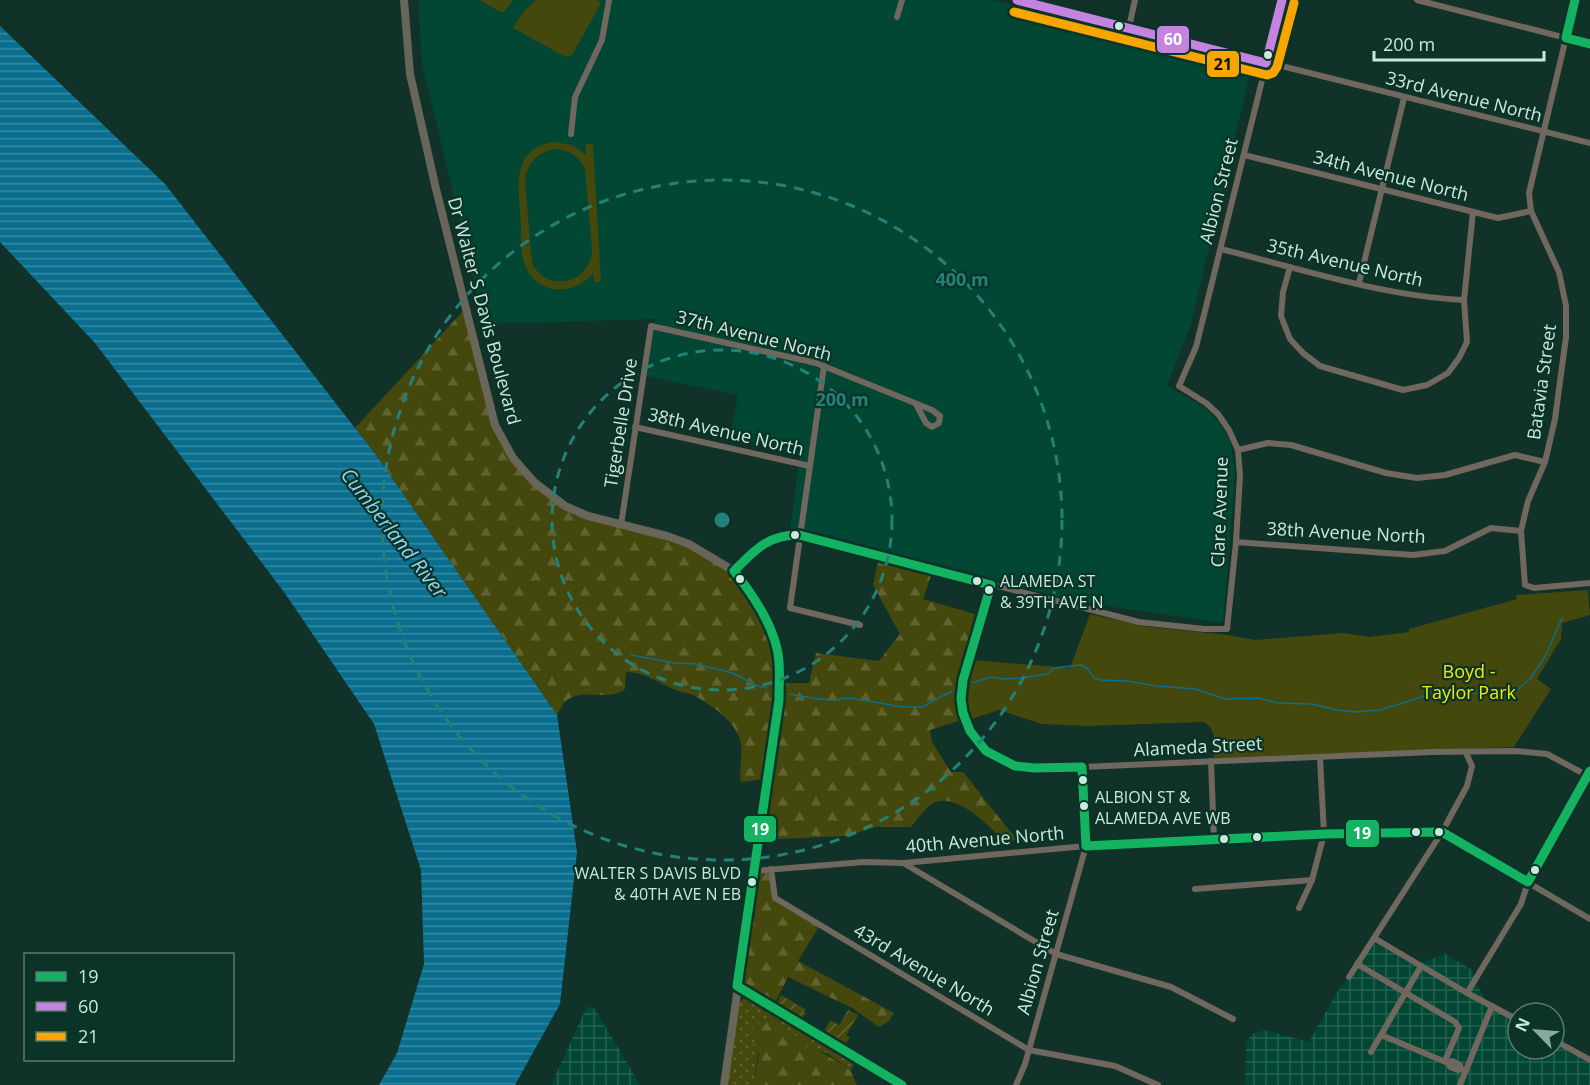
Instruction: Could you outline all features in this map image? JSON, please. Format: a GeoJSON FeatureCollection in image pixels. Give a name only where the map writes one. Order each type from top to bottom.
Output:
{"type":"FeatureCollection","features":[{"type":"Feature","properties":{"kind":"main road","name":"Dr Walter S Davis Boulevard"},"geometry":{"type":"LineString","coordinates":[[404,0],[410,74],[436,189],[495,425],[513,458],[534,482],[565,506],[588,516],[667,536],[689,544],[708,553],[734,571],[749,590],[767,620],[779,660],[779,700],[723,1085]]}},
{"type":"Feature","properties":{"kind":"street"},"geometry":{"type":"LineString","coordinates":[[571,134],[575,97],[602,40],[609,0]]}},
{"type":"Feature","properties":{"kind":"street"},"geometry":{"type":"LineString","coordinates":[[897,17],[902,0]]}},
{"type":"Feature","properties":{"kind":"street","name":"33rd Avenue North"},"geometry":{"type":"LineString","coordinates":[[1017,0],[1590,143]]}},
{"type":"Feature","properties":{"kind":"street"},"geometry":{"type":"LineString","coordinates":[[1129,27],[1135,0]]}},
{"type":"Feature","properties":{"kind":"street","name":"Albion Street"},"geometry":{"type":"LineString","coordinates":[[1179,386],[1196,346],[1282,0]]}},
{"type":"Feature","properties":{"kind":"street"},"geometry":{"type":"LineString","coordinates":[[1417,0],[1590,44]]}},
{"type":"Feature","properties":{"kind":"street","name":"Batavia Street"},"geometry":{"type":"LineString","coordinates":[[1575,0],[1529,192],[1532,211],[1558,272],[1566,306],[1566,337],[1555,419],[1545,462],[1528,501],[1521,531],[1525,585],[1534,588],[1590,583]]}},
{"type":"Feature","properties":{"kind":"street"},"geometry":{"type":"LineString","coordinates":[[1359,283],[1404,98]]}},
{"type":"Feature","properties":{"kind":"street","name":"34th Avenue North"},"geometry":{"type":"LineString","coordinates":[[1244,155],[1498,218],[1532,211]]}},
{"type":"Feature","properties":{"kind":"street"},"geometry":{"type":"LineString","coordinates":[[1290,267],[1283,292],[1281,316],[1290,339],[1320,366],[1403,390],[1427,385],[1448,373],[1460,358],[1467,342],[1464,300],[1473,212]]}},
{"type":"Feature","properties":{"kind":"street","name":"35th Avenue North"},"geometry":{"type":"LineString","coordinates":[[1221,249],[1401,294],[1464,300]]}},
{"type":"Feature","properties":{"kind":"street","name":"Tigerbelle Drive"},"geometry":{"type":"LineString","coordinates":[[621,525],[651,326]]}},
{"type":"Feature","properties":{"kind":"street","name":"37th Avenue North"},"geometry":{"type":"LineString","coordinates":[[651,326],[824,366],[916,404]]}},
{"type":"Feature","properties":{"kind":"street"},"geometry":{"type":"LineString","coordinates":[[824,366],[790,608],[860,625]]}},
{"type":"Feature","properties":{"kind":"street","name":"Clare Avenue"},"geometry":{"type":"LineString","coordinates":[[990,585],[1139,622],[1204,629],[1227,629],[1236,542],[1240,476],[1238,450],[1229,430],[1218,414],[1179,386]]}},
{"type":"Feature","properties":{"kind":"street","name":"38th Avenue North"},"geometry":{"type":"LineString","coordinates":[[635,427],[810,466]]}},
{"type":"Feature","properties":{"kind":"street"},"geometry":{"type":"LineString","coordinates":[[1238,450],[1268,443],[1291,445],[1386,473],[1417,478],[1445,474],[1515,455],[1545,462]]}},
{"type":"Feature","properties":{"kind":"street","name":"38th Avenue North"},"geometry":{"type":"LineString","coordinates":[[1236,542],[1413,555],[1444,551],[1491,528],[1521,531]]}},
{"type":"Feature","properties":{"kind":"street"},"geometry":{"type":"LineString","coordinates":[[734,571],[768,540],[782,535],[799,535],[990,585]]}},
{"type":"Feature","properties":{"kind":"street","name":"Alameda Street"},"geometry":{"type":"LineString","coordinates":[[990,585],[963,680],[961,699],[963,713],[970,731],[986,751],[1008,764],[1032,768],[1082,767],[1432,752],[1516,751],[1547,754],[1589,775]]}},
{"type":"Feature","properties":{"kind":"street"},"geometry":{"type":"LineString","coordinates":[[1349,977],[1442,832],[1467,786],[1471,762],[1466,753]]}},
{"type":"Feature","properties":{"kind":"street"},"geometry":{"type":"LineString","coordinates":[[1299,908],[1312,879],[1324,834],[1320,758]]}},
{"type":"Feature","properties":{"kind":"street"},"geometry":{"type":"LineString","coordinates":[[1211,761],[1214,840]]}},
{"type":"Feature","properties":{"kind":"street","name":"Albion Street"},"geometry":{"type":"LineString","coordinates":[[1016,1085],[1029,1050],[1086,846],[1082,767]]}},
{"type":"Feature","properties":{"kind":"street"},"geometry":{"type":"LineString","coordinates":[[1467,993],[1521,904],[1528,882],[1589,775]]}},
{"type":"Feature","properties":{"kind":"street"},"geometry":{"type":"LineString","coordinates":[[1442,832],[1590,919]]}},
{"type":"Feature","properties":{"kind":"street","name":"40th Avenue North"},"geometry":{"type":"LineString","coordinates":[[754,871],[864,862],[904,863],[1086,846],[1324,834],[1442,832]]}},
{"type":"Feature","properties":{"kind":"street"},"geometry":{"type":"LineString","coordinates":[[904,863],[1056,954],[1171,987],[1233,1019]]}},
{"type":"Feature","properties":{"kind":"street","name":"43rd Avenue North"},"geometry":{"type":"LineString","coordinates":[[771,869],[775,898],[1029,1050],[1115,1066],[1158,1085]]}},
{"type":"Feature","properties":{"kind":"street"},"geometry":{"type":"LineString","coordinates":[[1195,889],[1312,879]]}},
{"type":"Feature","properties":{"kind":"street"},"geometry":{"type":"LineString","coordinates":[[1374,938],[1506,1014]]}},
{"type":"Feature","properties":{"kind":"street"},"geometry":{"type":"LineString","coordinates":[[1357,964],[1455,1022],[1459,1028],[1446,1062]]}},
{"type":"Feature","properties":{"kind":"street"},"geometry":{"type":"LineString","coordinates":[[1371,1052],[1421,966]]}},
{"type":"Feature","properties":{"kind":"street"},"geometry":{"type":"LineString","coordinates":[[737,986],[902,1085]]}},
{"type":"Feature","properties":{"kind":"street"},"geometry":{"type":"LineString","coordinates":[[1460,1085],[1463,1070],[1492,1006]]}},
{"type":"Feature","properties":{"kind":"street"},"geometry":{"type":"LineString","coordinates":[[1381,1035],[1446,1062],[1458,1070],[1463,1070]]}},
{"type":"Feature","properties":{"kind":"street"},"geometry":{"type":"LineString","coordinates":[[1566,1047],[1590,1060]]}},
{"type":"Feature","properties":{"kind":"shaded area"},"geometry":{"type":"Polygon","coordinates":[[[418,0],[993,0],[1251,69],[1191,324],[1167,386],[1204,407],[1217,420],[1230,439],[1235,473],[1223,623],[1079,602],[790,530],[800,454],[730,438],[738,395],[645,376],[655,319],[484,324],[422,63],[418,0]]]}},
{"type":"Feature","properties":{"kind":"shaded area"},"geometry":{"type":"Polygon","coordinates":[[[1372,940],[1418,964],[1445,954],[1471,969],[1485,1002],[1506,1013],[1506,1061],[1566,1061],[1566,1047],[1590,1060],[1590,1085],[1245,1085],[1246,1043],[1252,1034],[1264,1030],[1309,1042],[1335,996],[1372,940]]]}},
{"type":"Feature","properties":{"kind":"shaded area"},"geometry":{"type":"Polygon","coordinates":[[[587,1006],[595,1009],[640,1085],[551,1085],[587,1006]]]}},
{"type":"Feature","properties":{"kind":"green space"},"geometry":{"type":"Polygon","coordinates":[[[480,0],[513,0],[504,12],[500,12],[480,0]]]}},
{"type":"Feature","properties":{"kind":"green space"},"geometry":{"type":"Polygon","coordinates":[[[536,0],[596,0],[601,3],[572,55],[566,57],[513,28],[524,11],[536,0]]]}},
{"type":"Feature","properties":{"kind":"green space"},"geometry":{"type":"Polygon","coordinates":[[[554,142],[572,145],[586,155],[586,144],[593,144],[601,282],[594,282],[593,273],[577,285],[559,290],[541,285],[527,270],[521,248],[520,173],[523,162],[540,146],[554,142]],[[555,149],[538,156],[530,164],[525,182],[532,263],[539,273],[548,279],[567,281],[577,277],[584,270],[590,261],[592,249],[585,169],[577,157],[555,149]]]}},
{"type":"Feature","properties":{"kind":"green space"},"geometry":{"type":"Polygon","coordinates":[[[466,308],[495,425],[513,458],[565,506],[667,536],[734,571],[767,620],[779,660],[779,683],[809,683],[816,653],[879,661],[900,634],[873,585],[879,556],[933,570],[923,599],[981,616],[963,680],[965,719],[930,730],[932,742],[951,772],[963,772],[1016,839],[1006,844],[985,822],[967,809],[948,801],[939,801],[927,808],[911,827],[876,827],[846,836],[758,840],[766,779],[741,782],[741,742],[736,730],[714,708],[693,695],[645,676],[626,672],[625,689],[610,695],[572,697],[564,703],[557,715],[355,428],[466,308]]]}},
{"type":"Feature","properties":{"kind":"green space","name":"Boyd - Taylor Park"},"geometry":{"type":"Polygon","coordinates":[[[1588,590],[1590,615],[1562,623],[1561,639],[1537,679],[1551,689],[1514,747],[1214,758],[1213,733],[1211,728],[1203,722],[1088,726],[1042,724],[999,710],[969,720],[967,712],[966,690],[973,660],[1070,668],[1090,614],[1150,627],[1255,640],[1343,633],[1369,637],[1409,632],[1409,629],[1517,599],[1516,595],[1588,590]]]}},
{"type":"Feature","properties":{"kind":"green space"},"geometry":{"type":"Polygon","coordinates":[[[771,869],[775,898],[820,925],[798,961],[894,1013],[888,1022],[879,1027],[852,1008],[788,977],[773,1007],[737,986],[754,871],[771,869]]]}},
{"type":"Feature","properties":{"kind":"green space"},"geometry":{"type":"Polygon","coordinates":[[[781,995],[805,1009],[806,1013],[802,1019],[777,1003],[781,995]]]}},
{"type":"Feature","properties":{"kind":"green space"},"geometry":{"type":"Polygon","coordinates":[[[754,996],[858,1057],[851,1070],[826,1053],[806,1047],[793,1034],[777,1035],[777,1026],[752,1032],[760,1036],[754,1085],[724,1085],[737,1005],[743,999],[754,996]]]}},
{"type":"Feature","properties":{"kind":"green space"},"geometry":{"type":"Polygon","coordinates":[[[848,1010],[858,1015],[846,1035],[850,1037],[845,1045],[824,1032],[830,1020],[839,1025],[848,1010]]]}},
{"type":"Feature","properties":{"kind":"green space"},"geometry":{"type":"Polygon","coordinates":[[[764,1021],[779,1024],[777,1034],[793,1034],[805,1042],[806,1047],[822,1052],[847,1068],[857,1085],[754,1085],[759,1053],[752,1046],[760,1036],[752,1033],[754,1024],[764,1021]]]}},
{"type":"Feature","properties":{"kind":"water","name":"Cumberland River"},"geometry":{"type":"Polygon","coordinates":[[[0,26],[165,184],[376,455],[557,715],[577,852],[560,1004],[515,1085],[379,1085],[397,1053],[424,964],[421,870],[374,724],[284,592],[95,343],[0,242],[0,26]]]}},
{"type":"Feature","properties":{"kind":"waterway"},"geometry":{"type":"LineString","coordinates":[[972,683],[991,677],[1004,679],[1047,674],[1054,668],[1081,665],[1088,669],[1094,678],[1100,680],[1195,689],[1226,699],[1257,698],[1278,703],[1312,704],[1355,712],[1380,710],[1428,695],[1466,692],[1503,698],[1511,695],[1530,679],[1546,655],[1562,618]]}},
{"type":"Feature","properties":{"kind":"waterway"},"geometry":{"type":"LineString","coordinates":[[631,655],[674,663],[695,664],[733,673],[757,686],[767,688]]}},
{"type":"Feature","properties":{"kind":"waterway"},"geometry":{"type":"LineString","coordinates":[[789,694],[832,700],[851,698],[903,707],[922,707],[952,691]]}},
{"type":"Feature","properties":{"kind":"transit line","name":"60"},"geometry":{"type":"LineString","coordinates":[[1017,0],[1266,63],[1282,0]]}},
{"type":"Feature","properties":{"kind":"transit line","name":"19"},"geometry":{"type":"LineString","coordinates":[[1575,0],[1566,38],[1590,44]]}},
{"type":"Feature","properties":{"kind":"transit line","name":"21"},"geometry":{"type":"LineString","coordinates":[[1014,12],[1267,75],[1273,73],[1277,67],[1294,3]]}},
{"type":"Feature","properties":{"kind":"transit line","name":"19"},"geometry":{"type":"LineString","coordinates":[[902,1085],[737,986],[779,700],[779,662],[769,626],[756,602],[734,571],[755,550],[770,541],[799,535],[991,585],[963,680],[961,699],[963,713],[970,731],[986,751],[1015,766],[1082,767],[1086,846],[1324,834],[1442,832],[1528,882],[1590,771]]}},
{"type":"Feature","properties":{"kind":"place","name":"ALAMEDA ST & 39TH AVE N"},"geometry":{"type":"Point","coordinates":[989,590]}},
{"type":"Feature","properties":{"kind":"place","name":"ALBION ST & ALAMEDA AVE WB"},"geometry":{"type":"Point","coordinates":[1084,806]}},
{"type":"Feature","properties":{"kind":"place","name":"WALTER S DAVIS BLVD & 40TH AVE N EB"},"geometry":{"type":"Point","coordinates":[752,882]}}]}
